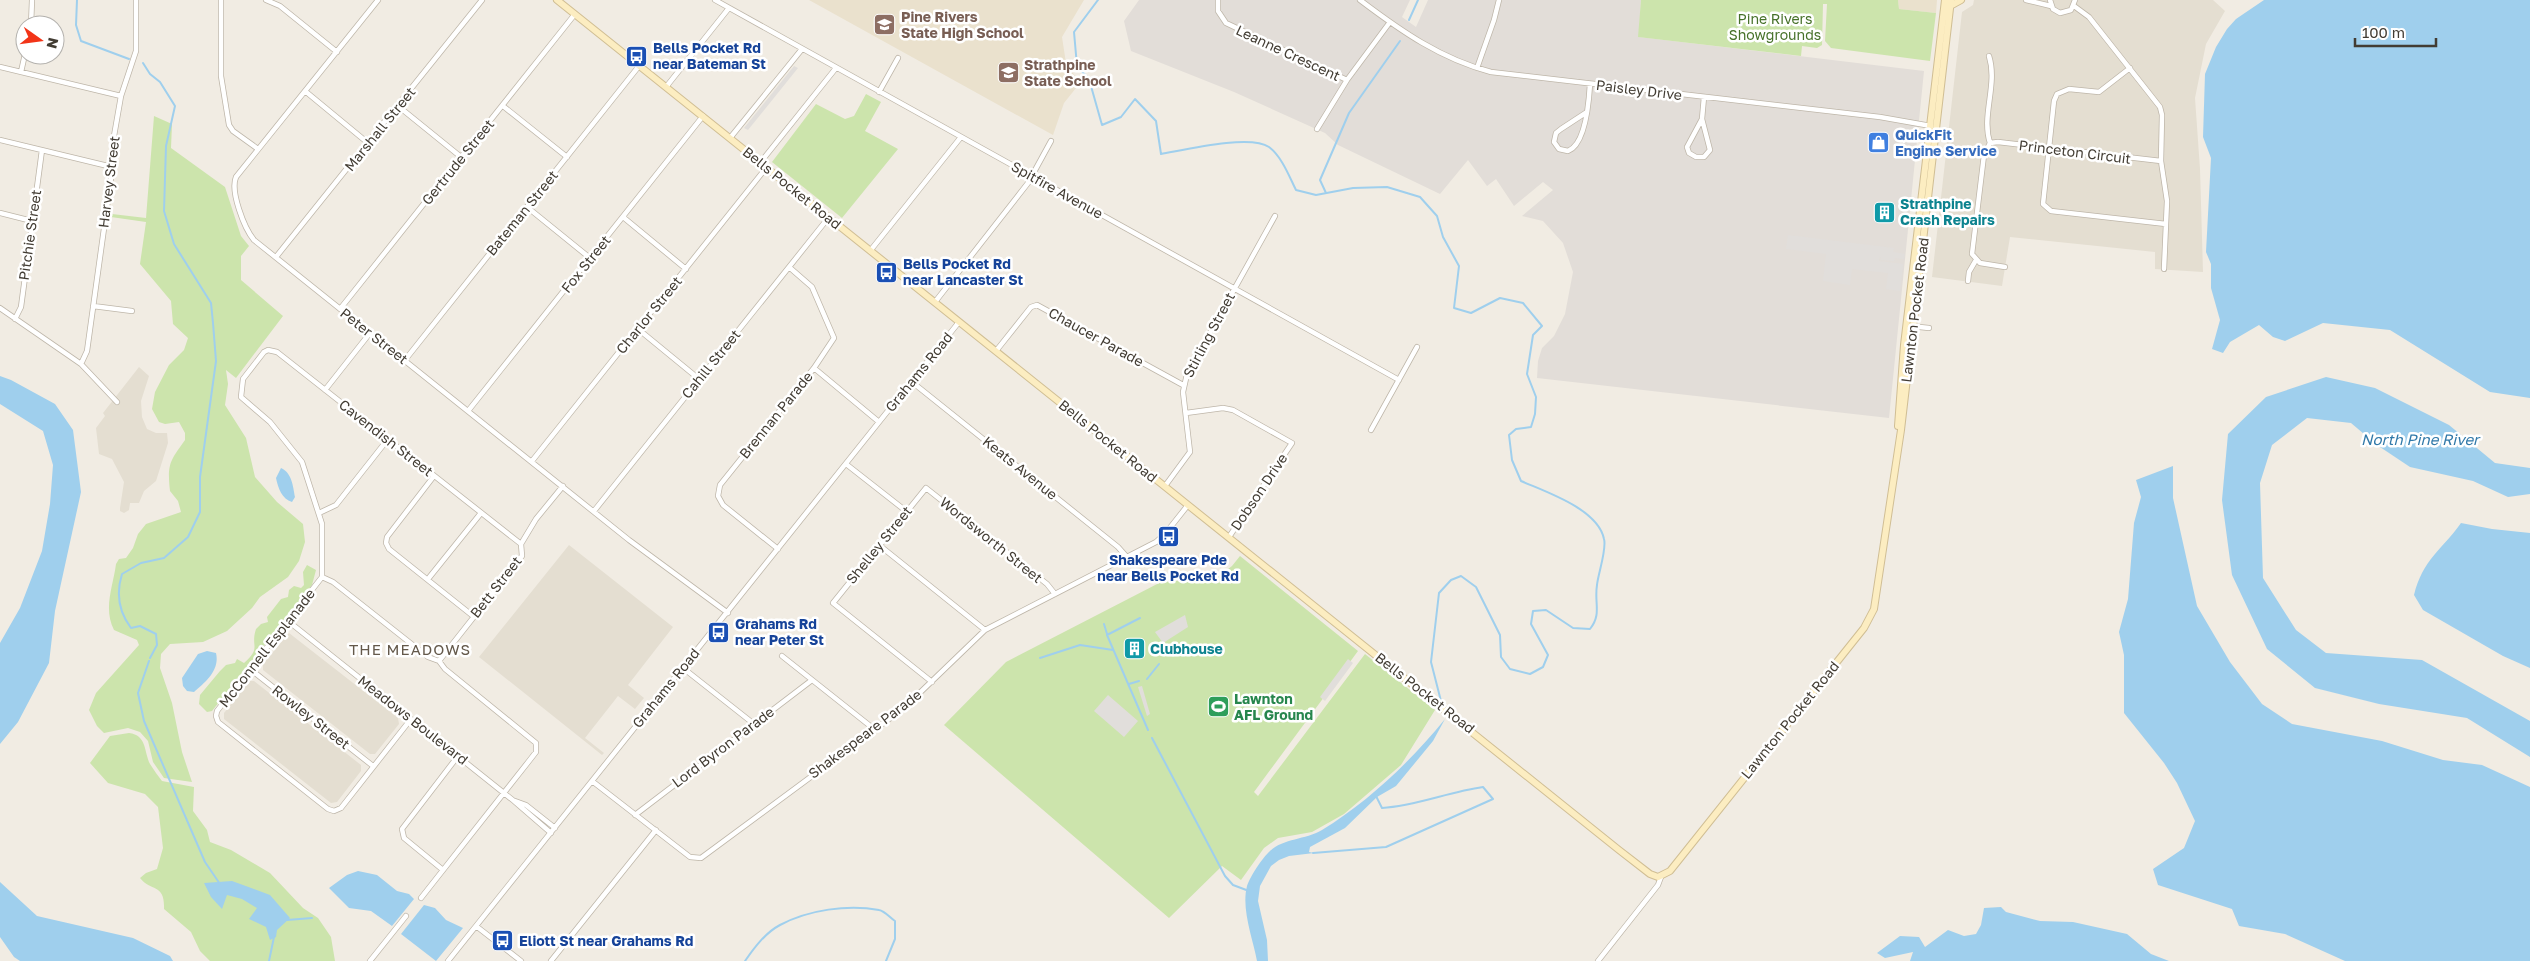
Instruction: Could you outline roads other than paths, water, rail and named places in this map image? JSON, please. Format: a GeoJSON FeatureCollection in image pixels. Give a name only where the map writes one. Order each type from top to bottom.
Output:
{"type":"FeatureCollection","features":[{"type":"Feature","properties":{"kind":"main road","name":"Bells Pocket Road"},"geometry":{"type":"LineString","coordinates":[[557,0],[1650,874],[1661,877]]}},
{"type":"Feature","properties":{"kind":"main road","name":"Lawnton Pocket Road"},"geometry":{"type":"LineString","coordinates":[[1661,877],[1670,871],[1869,621],[1877,596],[1898,441],[1900,381],[1910,326],[1933,126],[1945,0]]}},
{"type":"Feature","properties":{"kind":"main road"},"geometry":{"type":"LineString","coordinates":[[1951,3],[1961,0]]}},
{"type":"Feature","properties":{"kind":"main road","name":"Lawnton Pocket Road"},"geometry":{"type":"LineString","coordinates":[[1933,126],[1951,3]]}},
{"type":"Feature","properties":{"kind":"street"},"geometry":{"type":"LineString","coordinates":[[32,0],[32,15]]}},
{"type":"Feature","properties":{"kind":"street","name":"Harvey Street"},"geometry":{"type":"LineString","coordinates":[[81,364],[87,351],[121,96],[136,51],[136,0]]}},
{"type":"Feature","properties":{"kind":"street"},"geometry":{"type":"LineString","coordinates":[[221,0],[221,76],[229,125],[258,149]]}},
{"type":"Feature","properties":{"kind":"street"},"geometry":{"type":"LineString","coordinates":[[266,0],[273,1],[337,52]]}},
{"type":"Feature","properties":{"kind":"street","name":"Peter Street"},"geometry":{"type":"LineString","coordinates":[[378,0],[236,177],[234,191],[248,233],[340,309],[594,511],[728,613]]}},
{"type":"Feature","properties":{"kind":"street","name":"Marshall Street"},"geometry":{"type":"LineString","coordinates":[[276,257],[482,0]]}},
{"type":"Feature","properties":{"kind":"street","name":"Spitfire Avenue"},"geometry":{"type":"LineString","coordinates":[[715,0],[1398,380]]}},
{"type":"Feature","properties":{"kind":"street","name":"Leanne Crescent"},"geometry":{"type":"LineString","coordinates":[[1218,0],[1218,11],[1226,23],[1347,80]]}},
{"type":"Feature","properties":{"kind":"street","name":"Paisley Drive"},"geometry":{"type":"LineString","coordinates":[[1360,0],[1432,50],[1477,68],[1506,74],[1880,117],[1933,126]]}},
{"type":"Feature","properties":{"kind":"street"},"geometry":{"type":"LineString","coordinates":[[1477,68],[1499,0]]}},
{"type":"Feature","properties":{"kind":"street"},"geometry":{"type":"LineString","coordinates":[[2026,0],[2051,6],[2060,13],[2068,12],[2074,6],[2075,0]]}},
{"type":"Feature","properties":{"kind":"street"},"geometry":{"type":"LineString","coordinates":[[2050,0],[2051,6]]}},
{"type":"Feature","properties":{"kind":"street"},"geometry":{"type":"LineString","coordinates":[[2074,6],[2089,17],[2160,106],[2162,115],[2161,161],[2167,201],[2164,269]]}},
{"type":"Feature","properties":{"kind":"street"},"geometry":{"type":"LineString","coordinates":[[666,87],[729,8]]}},
{"type":"Feature","properties":{"kind":"street","name":"Gertrude Street"},"geometry":{"type":"LineString","coordinates":[[340,309],[575,14]]}},
{"type":"Feature","properties":{"kind":"street"},"geometry":{"type":"LineString","coordinates":[[1317,129],[1347,80],[1390,22]]}},
{"type":"Feature","properties":{"kind":"street"},"geometry":{"type":"LineString","coordinates":[[730,138],[802,49]]}},
{"type":"Feature","properties":{"kind":"street"},"geometry":{"type":"LineString","coordinates":[[1989,56],[1993,69],[1986,132],[1990,143],[1984,156],[1972,250],[1976,260],[1983,264],[2005,267]]}},
{"type":"Feature","properties":{"kind":"street"},"geometry":{"type":"LineString","coordinates":[[879,92],[898,58]]}},
{"type":"Feature","properties":{"kind":"street"},"geometry":{"type":"LineString","coordinates":[[21,72],[23,65]]}},
{"type":"Feature","properties":{"kind":"street","name":"Bateman Street"},"geometry":{"type":"LineString","coordinates":[[405,360],[639,66]]}},
{"type":"Feature","properties":{"kind":"street"},"geometry":{"type":"LineString","coordinates":[[0,67],[121,96]]}},
{"type":"Feature","properties":{"kind":"street"},"geometry":{"type":"LineString","coordinates":[[760,163],[836,68]]}},
{"type":"Feature","properties":{"kind":"street"},"geometry":{"type":"LineString","coordinates":[[2130,68],[2099,92],[2069,88],[2057,94],[2042,200],[2047,210],[2166,224]]}},
{"type":"Feature","properties":{"kind":"street"},"geometry":{"type":"LineString","coordinates":[[1587,112],[1556,133],[1554,142],[1559,149],[1568,151],[1576,145],[1587,112],[1590,84]]}},
{"type":"Feature","properties":{"kind":"street"},"geometry":{"type":"LineString","coordinates":[[305,91],[368,143]]}},
{"type":"Feature","properties":{"kind":"street"},"geometry":{"type":"LineString","coordinates":[[1702,119],[1687,146],[1689,153],[1696,157],[1704,157],[1710,150],[1702,119],[1704,97]]}},
{"type":"Feature","properties":{"kind":"street"},"geometry":{"type":"LineString","coordinates":[[398,106],[461,157]]}},
{"type":"Feature","properties":{"kind":"street"},"geometry":{"type":"LineString","coordinates":[[503,106],[566,157]]}},
{"type":"Feature","properties":{"kind":"street","name":"Fox Street"},"geometry":{"type":"LineString","coordinates":[[468,411],[703,116]]}},
{"type":"Feature","properties":{"kind":"street"},"geometry":{"type":"LineString","coordinates":[[870,251],[960,137]]}},
{"type":"Feature","properties":{"kind":"street"},"geometry":{"type":"LineString","coordinates":[[0,140],[112,167]]}},
{"type":"Feature","properties":{"kind":"street"},"geometry":{"type":"LineString","coordinates":[[934,302],[1032,177],[1051,141]]}},
{"type":"Feature","properties":{"kind":"street","name":"Princeton Circuit"},"geometry":{"type":"LineString","coordinates":[[1990,143],[1998,142],[2161,161]]}},
{"type":"Feature","properties":{"kind":"street","name":"Pitchie Street"},"geometry":{"type":"LineString","coordinates":[[15,319],[21,307],[42,150]]}},
{"type":"Feature","properties":{"kind":"street","name":"Charlor Street"},"geometry":{"type":"LineString","coordinates":[[532,461],[766,168]]}},
{"type":"Feature","properties":{"kind":"street"},"geometry":{"type":"LineString","coordinates":[[527,207],[590,258]]}},
{"type":"Feature","properties":{"kind":"street"},"geometry":{"type":"LineString","coordinates":[[0,213],[32,221]]}},
{"type":"Feature","properties":{"kind":"street","name":"Stirling Street"},"geometry":{"type":"LineString","coordinates":[[1165,486],[1190,452],[1183,385],[1275,216]]}},
{"type":"Feature","properties":{"kind":"street","name":"Cahill Street"},"geometry":{"type":"LineString","coordinates":[[594,511],[829,217]]}},
{"type":"Feature","properties":{"kind":"street"},"geometry":{"type":"LineString","coordinates":[[623,218],[686,269]]}},
{"type":"Feature","properties":{"kind":"street"},"geometry":{"type":"LineString","coordinates":[[1968,281],[1969,272],[1976,260]]}},
{"type":"Feature","properties":{"kind":"street","name":"Brennan Parade"},"geometry":{"type":"LineString","coordinates":[[778,549],[723,506],[718,490],[832,344],[833,333],[812,287],[789,267]]}},
{"type":"Feature","properties":{"kind":"street","name":"Chaucer Parade"},"geometry":{"type":"LineString","coordinates":[[996,351],[1031,307],[1037,305],[1183,385]]}},
{"type":"Feature","properties":{"kind":"street"},"geometry":{"type":"LineString","coordinates":[[93,306],[132,311]]}},
{"type":"Feature","properties":{"kind":"street"},"geometry":{"type":"LineString","coordinates":[[0,308],[81,364],[117,402]]}},
{"type":"Feature","properties":{"kind":"street","name":"Grahams Road"},"geometry":{"type":"LineString","coordinates":[[448,961],[959,322]]}},
{"type":"Feature","properties":{"kind":"street"},"geometry":{"type":"LineString","coordinates":[[1910,326],[1929,328]]}},
{"type":"Feature","properties":{"kind":"street"},"geometry":{"type":"LineString","coordinates":[[638,329],[699,379]]}},
{"type":"Feature","properties":{"kind":"street"},"geometry":{"type":"LineString","coordinates":[[325,390],[370,333]]}},
{"type":"Feature","properties":{"kind":"street"},"geometry":{"type":"LineString","coordinates":[[1371,430],[1417,347]]}},
{"type":"Feature","properties":{"kind":"street","name":"Cavendish Street"},"geometry":{"type":"LineString","coordinates":[[251,368],[264,352],[273,350],[521,544]]}},
{"type":"Feature","properties":{"kind":"street","name":"McConnell Esplanade"},"geometry":{"type":"LineString","coordinates":[[251,368],[243,379],[241,397],[270,422],[298,455],[323,528],[322,577],[217,711],[218,722],[328,809],[338,810],[411,719]]}},
{"type":"Feature","properties":{"kind":"street"},"geometry":{"type":"LineString","coordinates":[[814,368],[879,422]]}},
{"type":"Feature","properties":{"kind":"street","name":"Keats Avenue"},"geometry":{"type":"LineString","coordinates":[[912,382],[1118,547],[1126,556]]}},
{"type":"Feature","properties":{"kind":"street","name":"Dobson Drive"},"geometry":{"type":"LineString","coordinates":[[1186,413],[1223,408],[1233,410],[1292,443],[1229,537]]}},
{"type":"Feature","properties":{"kind":"street"},"geometry":{"type":"LineString","coordinates":[[319,513],[336,504],[388,439]]}},
{"type":"Feature","properties":{"kind":"street"},"geometry":{"type":"LineString","coordinates":[[846,464],[906,511]]}},
{"type":"Feature","properties":{"kind":"street"},"geometry":{"type":"LineString","coordinates":[[434,476],[387,537],[386,543],[389,550],[473,616]]}},
{"type":"Feature","properties":{"kind":"street","name":"Bett Street"},"geometry":{"type":"LineString","coordinates":[[439,661],[522,556],[521,544],[536,519],[563,486]]}},
{"type":"Feature","properties":{"kind":"street","name":"Shelley Street"},"geometry":{"type":"LineString","coordinates":[[926,488],[834,603],[932,682]]}},
{"type":"Feature","properties":{"kind":"street","name":"Wordsworth Street"},"geometry":{"type":"LineString","coordinates":[[926,488],[1047,584],[1054,594]]}},
{"type":"Feature","properties":{"kind":"street","name":"Shakespeare Parade"},"geometry":{"type":"LineString","coordinates":[[592,781],[690,857],[701,858],[904,708],[985,630],[1161,538],[1188,505]]}},
{"type":"Feature","properties":{"kind":"street"},"geometry":{"type":"LineString","coordinates":[[428,579],[481,513]]}},
{"type":"Feature","properties":{"kind":"street"},"geometry":{"type":"LineString","coordinates":[[879,545],[985,630]]}},
{"type":"Feature","properties":{"kind":"street"},"geometry":{"type":"LineString","coordinates":[[322,577],[333,582],[428,657],[439,661],[444,670],[536,743],[536,752],[421,898]]}},
{"type":"Feature","properties":{"kind":"street","name":"Meadows Boulevard"},"geometry":{"type":"LineString","coordinates":[[288,621],[514,800],[551,834]]}},
{"type":"Feature","properties":{"kind":"street"},"geometry":{"type":"LineString","coordinates":[[782,656],[874,729]]}},
{"type":"Feature","properties":{"kind":"street"},"geometry":{"type":"LineString","coordinates":[[684,668],[754,724]]}},
{"type":"Feature","properties":{"kind":"street","name":"Rowley Street"},"geometry":{"type":"LineString","coordinates":[[250,669],[373,766]]}},
{"type":"Feature","properties":{"kind":"street","name":"Lord Byron Parade"},"geometry":{"type":"LineString","coordinates":[[636,815],[812,680]]}},
{"type":"Feature","properties":{"kind":"street"},"geometry":{"type":"LineString","coordinates":[[443,870],[404,838],[402,829],[458,756]]}},
{"type":"Feature","properties":{"kind":"street","name":"Meadows Boulevard"},"geometry":{"type":"LineString","coordinates":[[514,800],[526,805],[555,828]]}},
{"type":"Feature","properties":{"kind":"street"},"geometry":{"type":"LineString","coordinates":[[551,961],[656,830]]}},
{"type":"Feature","properties":{"kind":"street","name":"Lawnton Pocket Road"},"geometry":{"type":"LineString","coordinates":[[1598,961],[1658,886],[1661,877]]}},
{"type":"Feature","properties":{"kind":"street"},"geometry":{"type":"LineString","coordinates":[[370,961],[406,916]]}},
{"type":"Feature","properties":{"kind":"street"},"geometry":{"type":"LineString","coordinates":[[476,926],[521,961]]}},
{"type":"Feature","properties":{"kind":"water"},"geometry":{"type":"Polygon","coordinates":[[[2264,0],[2530,0],[2530,398],[2490,392],[2390,330],[2323,323],[2285,341],[2273,337],[2259,325],[2230,342],[2223,353],[2212,349],[2220,320],[2211,288],[2211,264],[2206,252],[2211,158],[2203,137],[2205,74],[2216,47],[2227,29],[2236,19],[2264,0]]]}},
{"type":"Feature","properties":{"kind":"water"},"geometry":{"type":"Polygon","coordinates":[[[0,376],[55,404],[73,430],[81,492],[55,611],[49,663],[18,722],[0,744],[0,643],[20,608],[42,551],[50,504],[53,465],[43,431],[0,404],[0,376]]]}},
{"type":"Feature","properties":{"kind":"water","name":"North Pine River"},"geometry":{"type":"Polygon","coordinates":[[[2326,377],[2375,388],[2449,425],[2495,463],[2530,468],[2530,494],[2508,497],[2473,481],[2410,467],[2377,445],[2351,423],[2307,418],[2272,445],[2260,483],[2263,578],[2296,630],[2326,653],[2422,660],[2530,721],[2530,757],[2467,718],[2379,704],[2315,688],[2267,649],[2232,575],[2222,500],[2228,434],[2266,397],[2326,377]]]}},
{"type":"Feature","properties":{"kind":"water"},"geometry":{"type":"Polygon","coordinates":[[[2173,466],[2173,498],[2197,606],[2230,662],[2262,704],[2292,724],[2382,741],[2443,760],[2482,765],[2530,787],[2530,961],[2345,961],[2285,934],[2239,926],[2232,909],[2158,885],[2153,869],[2184,848],[2195,821],[2177,783],[2164,763],[2124,713],[2124,655],[2119,632],[2128,599],[2134,523],[2141,497],[2136,480],[2173,466]]]}},
{"type":"Feature","properties":{"kind":"water"},"geometry":{"type":"Polygon","coordinates":[[[281,468],[288,473],[291,480],[295,497],[292,502],[283,496],[278,486],[276,478],[281,468]]]}},
{"type":"Feature","properties":{"kind":"water"},"geometry":{"type":"Polygon","coordinates":[[[2461,523],[2530,533],[2530,668],[2503,656],[2423,610],[2414,595],[2422,573],[2433,556],[2461,523]]]}},
{"type":"Feature","properties":{"kind":"water"},"geometry":{"type":"Polygon","coordinates":[[[207,651],[216,653],[217,659],[214,670],[207,680],[194,692],[187,691],[183,686],[182,678],[198,654],[207,651]]]}},
{"type":"Feature","properties":{"kind":"water"},"geometry":{"type":"Polygon","coordinates":[[[1445,719],[1433,741],[1396,786],[1377,797],[1345,828],[1310,847],[1309,852],[1314,853],[1289,856],[1271,866],[1260,886],[1258,901],[1267,940],[1268,961],[1257,961],[1245,904],[1247,886],[1263,858],[1270,851],[1288,841],[1309,836],[1322,830],[1356,807],[1388,780],[1445,719]]]}},
{"type":"Feature","properties":{"kind":"water"},"geometry":{"type":"Polygon","coordinates":[[[358,871],[377,875],[397,891],[409,894],[414,899],[392,926],[371,911],[349,908],[329,888],[347,875],[358,871]]]}},
{"type":"Feature","properties":{"kind":"water"},"geometry":{"type":"Polygon","coordinates":[[[232,881],[270,895],[290,918],[277,930],[276,937],[270,940],[266,927],[249,919],[257,908],[242,899],[227,895],[222,909],[211,897],[204,883],[232,881]]]}},
{"type":"Feature","properties":{"kind":"water"},"geometry":{"type":"Polygon","coordinates":[[[0,882],[37,916],[133,938],[170,956],[173,961],[20,961],[14,957],[0,937],[0,882]]]}},
{"type":"Feature","properties":{"kind":"water"},"geometry":{"type":"Polygon","coordinates":[[[424,905],[435,908],[446,920],[463,928],[436,961],[401,934],[424,905]]]}},
{"type":"Feature","properties":{"kind":"water"},"geometry":{"type":"Polygon","coordinates":[[[2001,907],[2006,912],[2040,921],[2073,922],[2127,934],[2151,954],[2169,961],[1910,961],[1913,952],[1885,958],[1877,953],[1900,936],[1919,937],[1925,947],[1948,930],[1964,936],[1976,934],[1981,925],[1984,908],[2001,907]]]}},
{"type":"Feature","properties":{"kind":"waterway"},"geometry":{"type":"LineString","coordinates":[[77,0],[76,25],[81,41],[129,59]]}},
{"type":"Feature","properties":{"kind":"waterway"},"geometry":{"type":"LineString","coordinates":[[1098,0],[1074,32],[1077,66],[1089,79],[1102,125],[1121,117],[1135,99],[1156,121],[1161,154],[1233,142],[1260,143],[1269,147],[1278,156],[1296,190],[1316,195],[1353,188],[1387,187],[1420,197],[1437,216],[1443,237],[1459,266],[1454,308],[1471,313],[1500,298],[1523,303],[1542,326],[1533,335],[1527,374],[1536,397],[1535,414],[1531,427],[1516,429],[1509,435],[1512,460],[1521,481],[1557,496],[1582,510],[1600,528],[1605,543],[1596,591],[1596,618],[1590,629],[1573,628],[1546,610],[1533,611],[1531,624],[1548,655],[1543,667],[1530,674],[1510,669],[1501,657],[1500,635],[1476,587],[1461,576],[1451,580],[1439,593],[1431,662],[1442,705]]}},
{"type":"Feature","properties":{"kind":"waterway"},"geometry":{"type":"LineString","coordinates":[[1409,20],[1418,0]]}},
{"type":"Feature","properties":{"kind":"waterway"},"geometry":{"type":"LineString","coordinates":[[1326,193],[1320,180],[1349,113],[1400,41]]}},
{"type":"Feature","properties":{"kind":"waterway"},"geometry":{"type":"LineString","coordinates":[[143,63],[150,74],[160,82],[175,106],[166,146],[164,211],[174,244],[211,303],[216,361],[200,477],[200,512],[188,537],[164,558],[141,563],[122,574],[120,581],[121,609],[131,628],[140,626],[156,634],[157,645],[150,658]]}},
{"type":"Feature","properties":{"kind":"waterway"},"geometry":{"type":"LineString","coordinates":[[1140,618],[1107,635],[1148,730]]}},
{"type":"Feature","properties":{"kind":"waterway"},"geometry":{"type":"LineString","coordinates":[[1104,624],[1107,634]]}},
{"type":"Feature","properties":{"kind":"waterway"},"geometry":{"type":"LineString","coordinates":[[1040,658],[1080,645],[1113,650]]}},
{"type":"Feature","properties":{"kind":"waterway"},"geometry":{"type":"LineString","coordinates":[[149,661],[138,693],[144,721],[205,862],[220,884]]}},
{"type":"Feature","properties":{"kind":"waterway"},"geometry":{"type":"LineString","coordinates":[[1147,679],[1159,664]]}},
{"type":"Feature","properties":{"kind":"waterway"},"geometry":{"type":"LineString","coordinates":[[1129,684],[1139,681]]}},
{"type":"Feature","properties":{"kind":"waterway"},"geometry":{"type":"LineString","coordinates":[[1152,738],[1225,876],[1233,885],[1249,891]]}},
{"type":"Feature","properties":{"kind":"waterway"},"geometry":{"type":"LineString","coordinates":[[1313,853],[1386,847],[1493,799],[1483,787],[1407,805],[1382,808],[1376,796]]}},
{"type":"Feature","properties":{"kind":"waterway"},"geometry":{"type":"LineString","coordinates":[[745,961],[765,936],[780,925],[803,915],[841,908],[867,908],[881,911],[895,921],[895,939],[886,961]]}},
{"type":"Feature","properties":{"kind":"waterway"},"geometry":{"type":"LineString","coordinates":[[287,920],[312,918]]}},
{"type":"Feature","properties":{"kind":"waterway"},"geometry":{"type":"LineString","coordinates":[[269,961],[274,937]]}},
{"type":"Feature","properties":{"kind":"place","name":"Pine Rivers State High School"},"geometry":{"type":"Point","coordinates":[885,25]}},
{"type":"Feature","properties":{"kind":"place","name":"Bells Pocket Rd near Bateman St"},"geometry":{"type":"Point","coordinates":[637,56]}},
{"type":"Feature","properties":{"kind":"place","name":"Strathpine State School"},"geometry":{"type":"Point","coordinates":[1008,73]}},
{"type":"Feature","properties":{"kind":"place","name":"QuickFit Engine Service"},"geometry":{"type":"Point","coordinates":[1879,143]}},
{"type":"Feature","properties":{"kind":"place","name":"Strathpine Crash Repairs"},"geometry":{"type":"Point","coordinates":[1884,212]}},
{"type":"Feature","properties":{"kind":"place","name":"Bells Pocket Rd near Lancaster St"},"geometry":{"type":"Point","coordinates":[887,272]}},
{"type":"Feature","properties":{"kind":"place","name":"Shakespeare Pde near Bells Pocket Rd"},"geometry":{"type":"Point","coordinates":[1168,537]}},
{"type":"Feature","properties":{"kind":"place","name":"Grahams Rd near Peter St"},"geometry":{"type":"Point","coordinates":[719,632]}},
{"type":"Feature","properties":{"kind":"place","name":"Clubhouse"},"geometry":{"type":"Point","coordinates":[1134,649]}},
{"type":"Feature","properties":{"kind":"place","name":"Lawnton AFL Ground"},"geometry":{"type":"Point","coordinates":[1218,707]}},
{"type":"Feature","properties":{"kind":"place","name":"Eliott St near Grahams Rd"},"geometry":{"type":"Point","coordinates":[503,941]}},
{"type":"Feature","properties":{"kind":"district","name":"THE MEADOWS"},"geometry":{"type":"Point","coordinates":[410,650]}},
{"type":"Feature","properties":{"kind":"park label","name":"Pine Rivers Showgrounds"},"geometry":{"type":"Point","coordinates":[1775,28]}}]}
